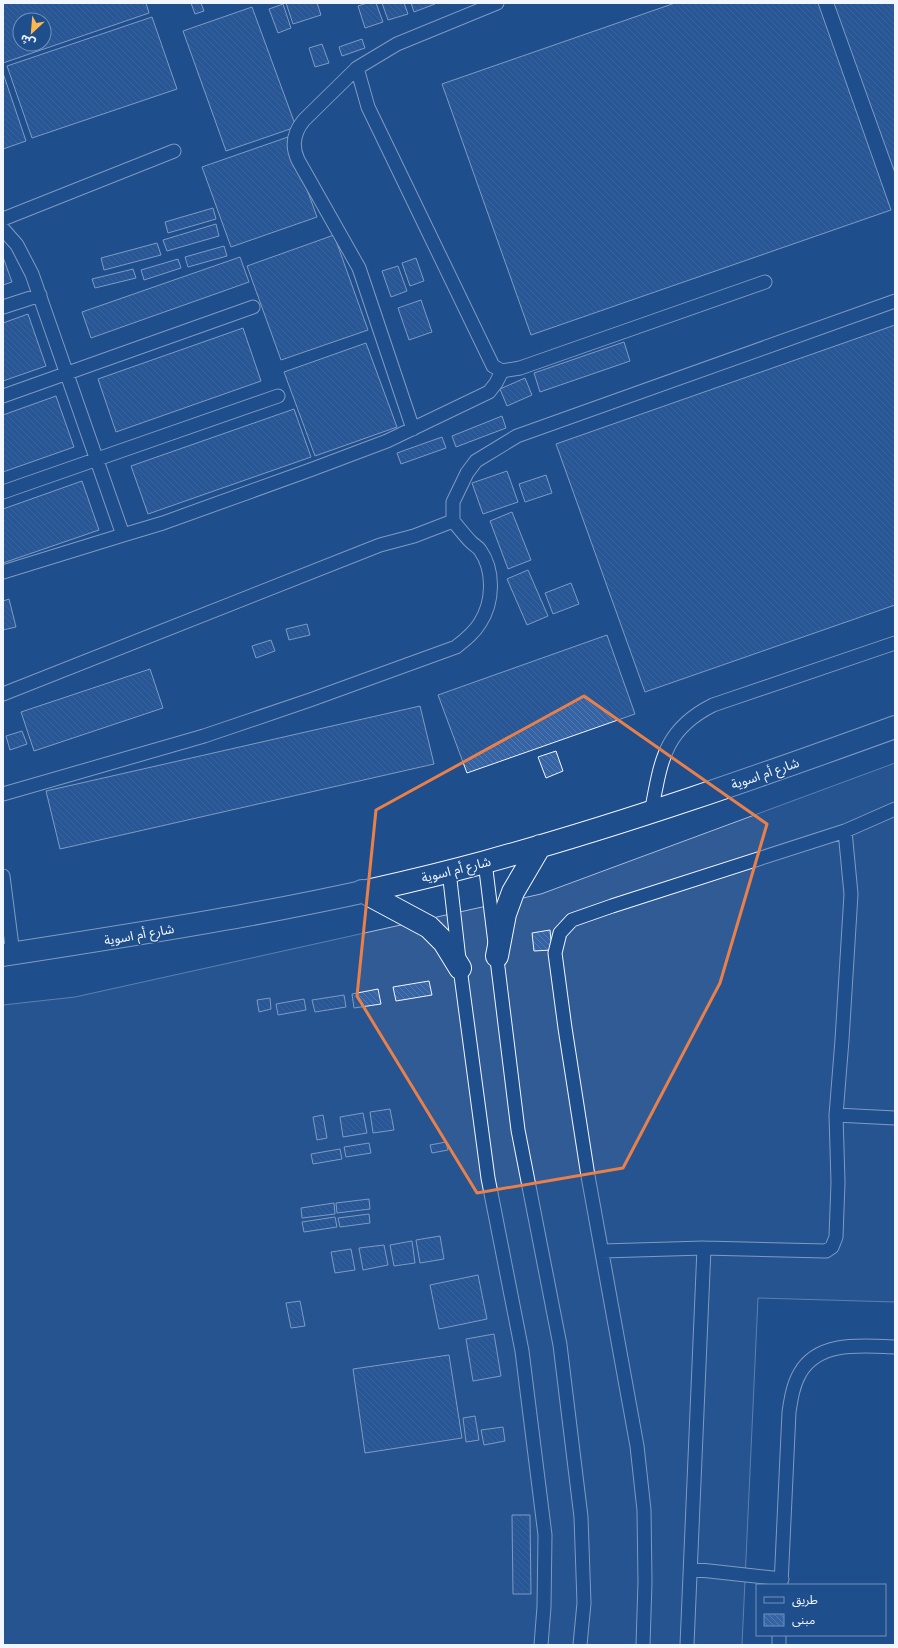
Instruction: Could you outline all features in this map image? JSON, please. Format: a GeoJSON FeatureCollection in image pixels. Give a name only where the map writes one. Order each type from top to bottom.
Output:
{"type":"FeatureCollection","features":[{"type":"Feature","properties":{"kind":"street","name":"شارع أم اسوية"},"geometry":{"type":"LineString","coordinates":[[8,954],[189,926],[362,891],[485,862],[651,812],[895,727]]}},
{"type":"Feature","properties":{"kind":"street"},"geometry":{"type":"LineString","coordinates":[[497,956],[504,914],[513,892],[540,846]]}},
{"type":"Feature","properties":{"kind":"street"},"geometry":{"type":"LineString","coordinates":[[362,891],[429,927],[444,942],[460,968]]}},
{"type":"Feature","properties":{"kind":"lane"},"geometry":{"type":"LineString","coordinates":[[413,429],[359,268],[298,160],[293,146],[298,128],[304,120],[357,68],[397,44],[497,3]]}},
{"type":"Feature","properties":{"kind":"lane"},"geometry":{"type":"LineString","coordinates":[[357,68],[368,107],[488,358],[493,366],[502,371],[520,368],[766,282]]}},
{"type":"Feature","properties":{"kind":"lane"},"geometry":{"type":"LineString","coordinates":[[3,219],[174,151]]}},
{"type":"Feature","properties":{"kind":"lane"},"geometry":{"type":"LineString","coordinates":[[3,229],[17,245],[32,274],[123,534]]}},
{"type":"Feature","properties":{"kind":"lane"},"geometry":{"type":"LineString","coordinates":[[3,307],[40,295]]}},
{"type":"Feature","properties":{"kind":"lane"},"geometry":{"type":"LineString","coordinates":[[3,794],[97,768],[211,733],[310,700],[456,647],[469,637],[480,624],[487,610],[490,594],[486,562],[480,550],[453,521],[453,502],[467,472],[476,461],[517,436],[895,301]]}},
{"type":"Feature","properties":{"kind":"lane"},"geometry":{"type":"LineString","coordinates":[[3,396],[252,307]]}},
{"type":"Feature","properties":{"kind":"lane"},"geometry":{"type":"LineString","coordinates":[[3,572],[163,523],[387,441],[489,392],[502,371]]}},
{"type":"Feature","properties":{"kind":"lane"},"geometry":{"type":"LineString","coordinates":[[3,492],[278,396]]}},
{"type":"Feature","properties":{"kind":"lane"},"geometry":{"type":"LineString","coordinates":[[3,694],[380,545],[414,536],[453,521]]}},
{"type":"Feature","properties":{"kind":"lane"},"geometry":{"type":"LineString","coordinates":[[651,812],[661,764],[666,749],[674,735],[699,712],[713,705],[895,643]]}},
{"type":"Feature","properties":{"kind":"lane"},"geometry":{"type":"LineString","coordinates":[[643,1645],[645,1582],[643,1502],[637,1446],[588,1176],[555,953],[560,933],[572,920],[845,831],[895,809]]}},
{"type":"Feature","properties":{"kind":"lane"},"geometry":{"type":"LineString","coordinates":[[602,1252],[704,1248],[826,1251],[832,1247],[836,1237],[838,1190],[836,1115],[851,894],[845,831]]}},
{"type":"Feature","properties":{"kind":"lane"},"geometry":{"type":"LineString","coordinates":[[485,862],[518,1130],[560,1345],[581,1518],[584,1604],[580,1645]]}},
{"type":"Feature","properties":{"kind":"lane"},"geometry":{"type":"LineString","coordinates":[[449,871],[460,968],[488,1178],[522,1351],[545,1535],[542,1645]]}},
{"type":"Feature","properties":{"kind":"lane"},"geometry":{"type":"LineString","coordinates":[[3,876],[8,954]]}},
{"type":"Feature","properties":{"kind":"lane"},"geometry":{"type":"LineString","coordinates":[[836,1115],[895,1118]]}},
{"type":"Feature","properties":{"kind":"lane"},"geometry":{"type":"LineString","coordinates":[[687,1645],[704,1248]]}},
{"type":"Feature","properties":{"kind":"lane"},"geometry":{"type":"LineString","coordinates":[[691,1569],[782,1582],[789,1412],[792,1396],[800,1373],[812,1359],[836,1347],[853,1345],[895,1347]]}},
{"type":"Feature","properties":{"kind":"highlighted area"},"geometry":{"type":"Polygon","coordinates":[[[584,696],[767,824],[720,983],[623,1168],[477,1193],[357,996],[376,810],[584,696]]]}},
{"type":"Feature","properties":{"kind":"shaded area"},"geometry":{"type":"Polygon","coordinates":[[[895,763],[895,1302],[758,1298],[742,1645],[3,1645],[3,1005],[75,997],[541,894],[895,763]]]}},
{"type":"Feature","properties":{"kind":"building"},"geometry":{"type":"Polygon","coordinates":[[[3,3],[146,3],[149,13],[52,46],[52,12],[12,12],[12,52],[35,52],[3,63],[3,3]]]}},
{"type":"Feature","properties":{"kind":"building"},"geometry":{"type":"Polygon","coordinates":[[[191,3],[201,3],[204,11],[195,14],[191,3]]]}},
{"type":"Feature","properties":{"kind":"building"},"geometry":{"type":"Polygon","coordinates":[[[286,3],[317,3],[321,15],[293,24],[286,3]]]}},
{"type":"Feature","properties":{"kind":"building"},"geometry":{"type":"Polygon","coordinates":[[[367,3],[376,3],[383,22],[365,28],[358,6],[367,3]]]}},
{"type":"Feature","properties":{"kind":"building"},"geometry":{"type":"Polygon","coordinates":[[[382,3],[404,3],[408,14],[388,20],[382,3]]]}},
{"type":"Feature","properties":{"kind":"building"},"geometry":{"type":"Polygon","coordinates":[[[411,3],[435,3],[435,4],[414,12],[411,3]]]}},
{"type":"Feature","properties":{"kind":"building"},"geometry":{"type":"Polygon","coordinates":[[[675,3],[818,3],[891,210],[531,335],[442,84],[675,3]]]}},
{"type":"Feature","properties":{"kind":"building"},"geometry":{"type":"Polygon","coordinates":[[[834,3],[895,3],[895,173],[834,3]]]}},
{"type":"Feature","properties":{"kind":"building"},"geometry":{"type":"Polygon","coordinates":[[[283,4],[291,28],[278,33],[269,9],[283,4]]]}},
{"type":"Feature","properties":{"kind":"building"},"geometry":{"type":"Polygon","coordinates":[[[252,7],[296,127],[226,151],[183,31],[252,7]]]}},
{"type":"Feature","properties":{"kind":"building"},"geometry":{"type":"Polygon","coordinates":[[[152,17],[177,89],[32,138],[7,66],[152,17]]]}},
{"type":"Feature","properties":{"kind":"building"},"geometry":{"type":"Polygon","coordinates":[[[362,39],[365,48],[342,56],[339,47],[362,39]]]}},
{"type":"Feature","properties":{"kind":"building"},"geometry":{"type":"Polygon","coordinates":[[[322,44],[329,63],[315,67],[309,48],[322,44]]]}},
{"type":"Feature","properties":{"kind":"building"},"geometry":{"type":"Polygon","coordinates":[[[3,73],[26,141],[3,149],[3,73]]]}},
{"type":"Feature","properties":{"kind":"building"},"geometry":{"type":"Polygon","coordinates":[[[288,137],[317,217],[231,247],[202,167],[288,137]]]}},
{"type":"Feature","properties":{"kind":"building"},"geometry":{"type":"Polygon","coordinates":[[[213,208],[216,219],[168,233],[165,222],[213,208]]]}},
{"type":"Feature","properties":{"kind":"building"},"geometry":{"type":"Polygon","coordinates":[[[216,224],[219,236],[167,251],[163,240],[216,224]]]}},
{"type":"Feature","properties":{"kind":"building"},"geometry":{"type":"Polygon","coordinates":[[[334,235],[368,330],[281,360],[247,266],[334,235]]]}},
{"type":"Feature","properties":{"kind":"building"},"geometry":{"type":"Polygon","coordinates":[[[157,243],[161,255],[104,270],[101,258],[157,243]]]}},
{"type":"Feature","properties":{"kind":"building"},"geometry":{"type":"Polygon","coordinates":[[[224,246],[227,256],[188,267],[185,257],[224,246]]]}},
{"type":"Feature","properties":{"kind":"building"},"geometry":{"type":"Polygon","coordinates":[[[3,257],[12,282],[3,285],[3,257]]]}},
{"type":"Feature","properties":{"kind":"building"},"geometry":{"type":"Polygon","coordinates":[[[240,257],[249,282],[91,338],[82,312],[240,257]]]}},
{"type":"Feature","properties":{"kind":"building"},"geometry":{"type":"Polygon","coordinates":[[[416,258],[424,281],[410,286],[402,263],[416,258]]]}},
{"type":"Feature","properties":{"kind":"building"},"geometry":{"type":"Polygon","coordinates":[[[178,259],[181,268],[144,280],[141,270],[178,259]]]}},
{"type":"Feature","properties":{"kind":"building"},"geometry":{"type":"Polygon","coordinates":[[[398,266],[407,291],[391,297],[382,271],[398,266]]]}},
{"type":"Feature","properties":{"kind":"building"},"geometry":{"type":"Polygon","coordinates":[[[133,269],[136,278],[95,288],[92,279],[133,269]]]}},
{"type":"Feature","properties":{"kind":"building"},"geometry":{"type":"Polygon","coordinates":[[[421,300],[432,332],[409,340],[398,308],[421,300]]]}},
{"type":"Feature","properties":{"kind":"building"},"geometry":{"type":"Polygon","coordinates":[[[28,314],[46,366],[3,381],[3,323],[28,314]]]}},
{"type":"Feature","properties":{"kind":"building"},"geometry":{"type":"Polygon","coordinates":[[[895,325],[895,605],[645,692],[556,444],[895,325]]]}},
{"type":"Feature","properties":{"kind":"building"},"geometry":{"type":"Polygon","coordinates":[[[243,328],[261,381],[116,432],[98,379],[243,328]]]}},
{"type":"Feature","properties":{"kind":"building"},"geometry":{"type":"Polygon","coordinates":[[[624,342],[630,361],[540,392],[534,373],[624,342]]]}},
{"type":"Feature","properties":{"kind":"building"},"geometry":{"type":"Polygon","coordinates":[[[366,343],[397,427],[315,456],[284,372],[366,343]]]}},
{"type":"Feature","properties":{"kind":"building"},"geometry":{"type":"Polygon","coordinates":[[[525,378],[532,395],[507,406],[500,389],[525,378]]]}},
{"type":"Feature","properties":{"kind":"building"},"geometry":{"type":"Polygon","coordinates":[[[56,396],[74,447],[3,472],[3,415],[56,396]]]}},
{"type":"Feature","properties":{"kind":"building"},"geometry":{"type":"Polygon","coordinates":[[[294,409],[311,457],[148,514],[131,466],[294,409]]]}},
{"type":"Feature","properties":{"kind":"building"},"geometry":{"type":"Polygon","coordinates":[[[502,416],[506,428],[456,447],[452,436],[502,416]]]}},
{"type":"Feature","properties":{"kind":"building"},"geometry":{"type":"Polygon","coordinates":[[[442,437],[446,448],[401,464],[397,453],[442,437]]]}},
{"type":"Feature","properties":{"kind":"building"},"geometry":{"type":"Polygon","coordinates":[[[507,471],[518,502],[483,514],[472,483],[507,471]]]}},
{"type":"Feature","properties":{"kind":"building"},"geometry":{"type":"Polygon","coordinates":[[[546,475],[552,493],[525,502],[519,484],[546,475]]]}},
{"type":"Feature","properties":{"kind":"building"},"geometry":{"type":"Polygon","coordinates":[[[82,481],[99,530],[3,563],[3,509],[82,481]]]}},
{"type":"Feature","properties":{"kind":"building"},"geometry":{"type":"Polygon","coordinates":[[[512,512],[531,560],[508,569],[490,521],[512,512]]]}},
{"type":"Feature","properties":{"kind":"building"},"geometry":{"type":"Polygon","coordinates":[[[528,570],[548,616],[527,625],[507,579],[528,570]]]}},
{"type":"Feature","properties":{"kind":"building"},"geometry":{"type":"Polygon","coordinates":[[[571,583],[579,604],[553,614],[545,593],[571,583]]]}},
{"type":"Feature","properties":{"kind":"building"},"geometry":{"type":"Polygon","coordinates":[[[9,599],[16,627],[3,630],[3,601],[9,599]]]}},
{"type":"Feature","properties":{"kind":"building"},"geometry":{"type":"Polygon","coordinates":[[[307,624],[310,635],[289,640],[286,629],[307,624]]]}},
{"type":"Feature","properties":{"kind":"building"},"geometry":{"type":"Polygon","coordinates":[[[607,635],[635,714],[467,773],[438,695],[607,635]]]}},
{"type":"Feature","properties":{"kind":"building"},"geometry":{"type":"Polygon","coordinates":[[[271,640],[275,651],[256,658],[252,646],[271,640]]]}},
{"type":"Feature","properties":{"kind":"building"},"geometry":{"type":"Polygon","coordinates":[[[150,669],[163,708],[34,751],[21,712],[150,669]]]}},
{"type":"Feature","properties":{"kind":"building"},"geometry":{"type":"Polygon","coordinates":[[[420,706],[434,764],[60,849],[46,791],[420,706]]]}},
{"type":"Feature","properties":{"kind":"building"},"geometry":{"type":"Polygon","coordinates":[[[22,731],[27,744],[10,750],[6,736],[22,731]]]}},
{"type":"Feature","properties":{"kind":"building"},"geometry":{"type":"Polygon","coordinates":[[[556,751],[563,771],[546,778],[538,757],[556,751]]]}},
{"type":"Feature","properties":{"kind":"building"},"geometry":{"type":"Polygon","coordinates":[[[550,930],[552,950],[534,951],[532,933],[550,930]]]}},
{"type":"Feature","properties":{"kind":"building"},"geometry":{"type":"Polygon","coordinates":[[[429,981],[432,995],[396,1001],[393,987],[429,981]]]}},
{"type":"Feature","properties":{"kind":"building"},"geometry":{"type":"Polygon","coordinates":[[[378,989],[381,1004],[354,1008],[352,994],[378,989]]]}},
{"type":"Feature","properties":{"kind":"building"},"geometry":{"type":"Polygon","coordinates":[[[344,995],[346,1007],[315,1012],[312,1000],[344,995]]]}},
{"type":"Feature","properties":{"kind":"building"},"geometry":{"type":"Polygon","coordinates":[[[270,998],[271,1009],[259,1012],[257,1000],[270,998]]]}},
{"type":"Feature","properties":{"kind":"building"},"geometry":{"type":"Polygon","coordinates":[[[304,999],[306,1010],[278,1015],[276,1004],[304,999]]]}},
{"type":"Feature","properties":{"kind":"building"},"geometry":{"type":"Polygon","coordinates":[[[390,1109],[394,1130],[373,1133],[370,1112],[390,1109]]]}},
{"type":"Feature","properties":{"kind":"building"},"geometry":{"type":"Polygon","coordinates":[[[363,1113],[367,1133],[343,1137],[340,1117],[363,1113]]]}},
{"type":"Feature","properties":{"kind":"building"},"geometry":{"type":"Polygon","coordinates":[[[323,1115],[327,1138],[317,1140],[313,1117],[323,1115]]]}},
{"type":"Feature","properties":{"kind":"building"},"geometry":{"type":"Polygon","coordinates":[[[446,1142],[448,1150],[432,1153],[430,1145],[446,1142]]]}},
{"type":"Feature","properties":{"kind":"building"},"geometry":{"type":"Polygon","coordinates":[[[369,1143],[371,1153],[346,1157],[344,1147],[369,1143]]]}},
{"type":"Feature","properties":{"kind":"building"},"geometry":{"type":"Polygon","coordinates":[[[340,1149],[342,1159],[313,1164],[311,1154],[340,1149]]]}},
{"type":"Feature","properties":{"kind":"building"},"geometry":{"type":"Polygon","coordinates":[[[369,1199],[370,1209],[337,1213],[336,1203],[369,1199]]]}},
{"type":"Feature","properties":{"kind":"building"},"geometry":{"type":"Polygon","coordinates":[[[334,1203],[335,1214],[302,1218],[301,1208],[334,1203]]]}},
{"type":"Feature","properties":{"kind":"building"},"geometry":{"type":"Polygon","coordinates":[[[369,1214],[370,1223],[340,1227],[338,1218],[369,1214]]]}},
{"type":"Feature","properties":{"kind":"building"},"geometry":{"type":"Polygon","coordinates":[[[335,1217],[337,1227],[304,1232],[302,1222],[335,1217]]]}},
{"type":"Feature","properties":{"kind":"building"},"geometry":{"type":"Polygon","coordinates":[[[440,1236],[444,1259],[420,1263],[416,1240],[440,1236]]]}},
{"type":"Feature","properties":{"kind":"building"},"geometry":{"type":"Polygon","coordinates":[[[412,1241],[415,1263],[394,1266],[390,1245],[412,1241]]]}},
{"type":"Feature","properties":{"kind":"building"},"geometry":{"type":"Polygon","coordinates":[[[384,1245],[388,1265],[363,1270],[359,1248],[384,1245]]]}},
{"type":"Feature","properties":{"kind":"building"},"geometry":{"type":"Polygon","coordinates":[[[351,1249],[355,1270],[335,1273],[331,1252],[351,1249]]]}},
{"type":"Feature","properties":{"kind":"building"},"geometry":{"type":"Polygon","coordinates":[[[478,1275],[487,1319],[439,1329],[430,1285],[478,1275]]]}},
{"type":"Feature","properties":{"kind":"building"},"geometry":{"type":"Polygon","coordinates":[[[300,1301],[305,1326],[291,1328],[286,1303],[300,1301]]]}},
{"type":"Feature","properties":{"kind":"building"},"geometry":{"type":"Polygon","coordinates":[[[494,1334],[501,1376],[473,1381],[466,1339],[494,1334]]]}},
{"type":"Feature","properties":{"kind":"building"},"geometry":{"type":"Polygon","coordinates":[[[449,1355],[462,1438],[365,1453],[353,1369],[449,1355]]]}},
{"type":"Feature","properties":{"kind":"building"},"geometry":{"type":"Polygon","coordinates":[[[475,1416],[479,1440],[466,1442],[463,1418],[475,1416]]]}},
{"type":"Feature","properties":{"kind":"building"},"geometry":{"type":"Polygon","coordinates":[[[503,1427],[505,1441],[484,1445],[481,1430],[503,1427]]]}},
{"type":"Feature","properties":{"kind":"building"},"geometry":{"type":"Polygon","coordinates":[[[512,1515],[530,1515],[531,1594],[513,1594],[512,1515]]]}}]}
